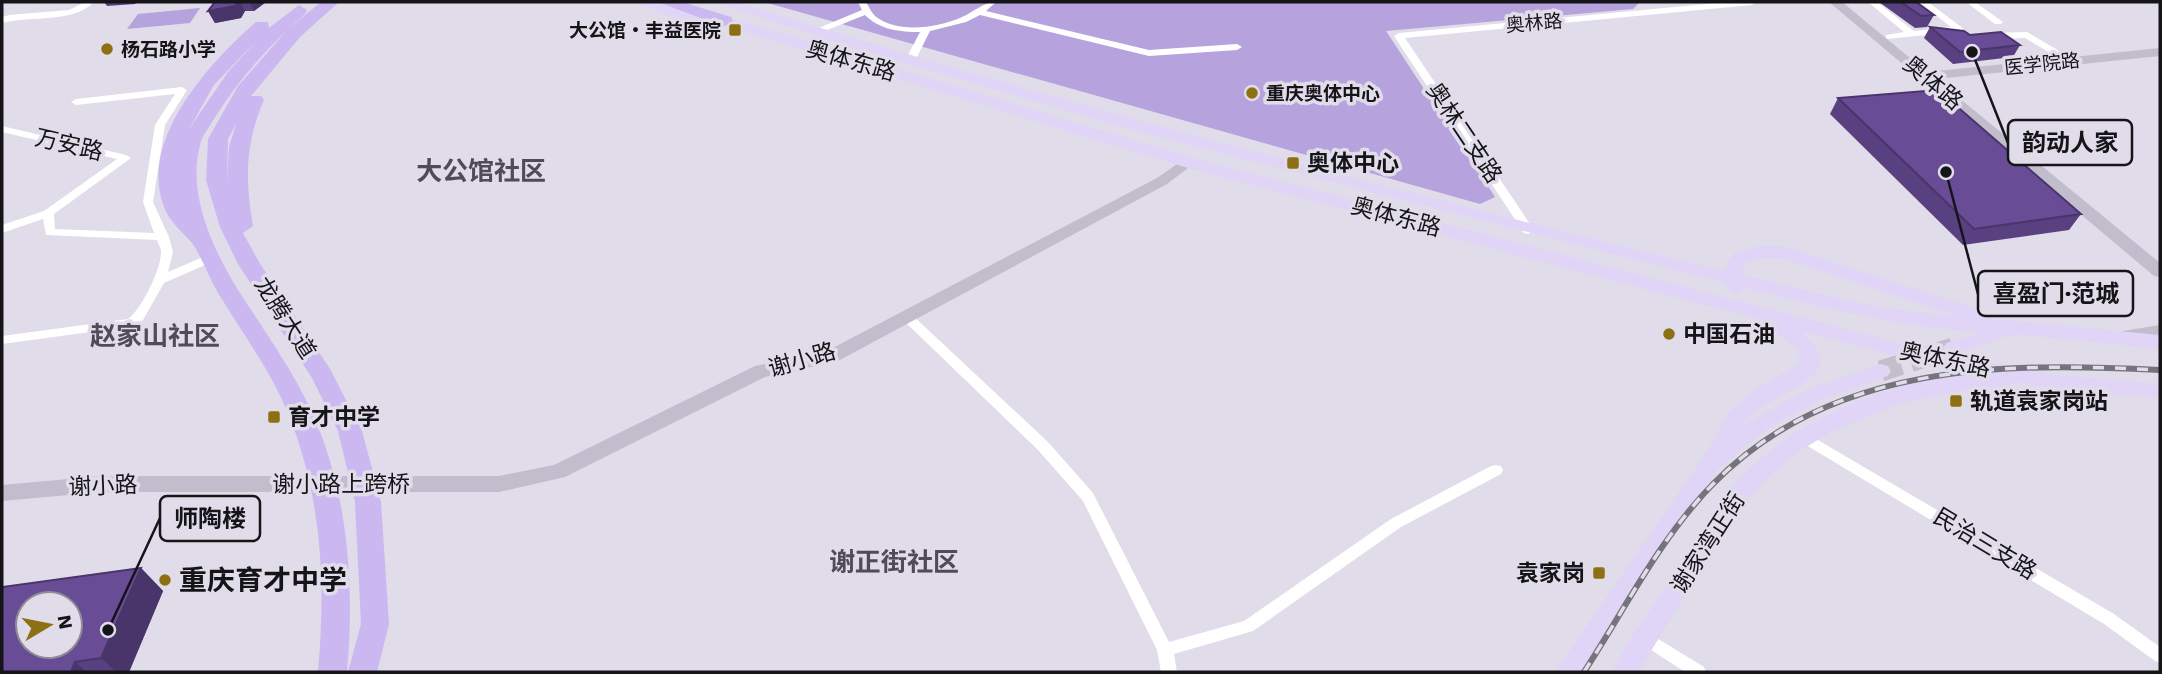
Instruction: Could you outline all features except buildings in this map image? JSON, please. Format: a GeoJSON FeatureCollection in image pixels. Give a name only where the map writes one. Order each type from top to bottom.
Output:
{"type":"FeatureCollection","features":[{"type":"Feature","properties":{"kind":"highway"},"geometry":{"type":"LineString","coordinates":[[208,256],[174,208],[168,177],[175,146],[191,107],[212,75],[236,47],[293,2]]}},
{"type":"Feature","properties":{"kind":"highway","name":"龙腾大道"},"geometry":{"type":"LineString","coordinates":[[309,2],[273,32],[223,87],[190,143],[187,188],[208,256],[276,365],[299,409],[315,455],[331,511],[337,615],[333,672]]}},
{"type":"Feature","properties":{"kind":"highway","name":"龙腾大道"},"geometry":{"type":"LineString","coordinates":[[331,2],[294,33],[247,86],[218,139],[216,180],[230,227],[249,264],[322,374],[350,431],[368,502],[375,625],[363,672]]}},
{"type":"Feature","properties":{"kind":"highway"},"geometry":{"type":"LineString","coordinates":[[249,264],[235,180],[237,147],[244,121],[275,67],[345,2]]}},
{"type":"Feature","properties":{"kind":"highway"},"geometry":{"type":"LineString","coordinates":[[674,4],[725,21]]}},
{"type":"Feature","properties":{"kind":"highway"},"geometry":{"type":"LineString","coordinates":[[375,625],[377,672]]}},
{"type":"Feature","properties":{"kind":"main road","name":"奥体东路"},"geometry":{"type":"LineString","coordinates":[[641,2],[673,12],[725,21],[1187,162],[1930,358],[2055,382],[2160,391]]}},
{"type":"Feature","properties":{"kind":"main road","name":"奥体东路"},"geometry":{"type":"LineString","coordinates":[[722,2],[910,61],[1528,230],[1880,315],[1926,322],[2021,327],[2160,342]]}},
{"type":"Feature","properties":{"kind":"main road"},"geometry":{"type":"LineString","coordinates":[[1711,462],[1726,428],[1740,411],[1755,398],[1806,371],[1811,365],[1808,350],[1801,341],[1752,309],[1742,295],[1732,274],[1735,263],[1751,253],[1782,252],[1944,307],[2021,327]]}},
{"type":"Feature","properties":{"kind":"main road"},"geometry":{"type":"LineString","coordinates":[[1953,348],[2021,327]]}},
{"type":"Feature","properties":{"kind":"main road","name":"谢家湾正街"},"geometry":{"type":"LineString","coordinates":[[1567,672],[1711,462],[1770,417],[1813,394],[1881,371]]}},
{"type":"Feature","properties":{"kind":"main road","name":"谢家湾正街"},"geometry":{"type":"LineString","coordinates":[[1626,672],[1733,499],[1754,476],[1806,438],[1863,409],[1927,389],[1993,380],[2055,382]]}},
{"type":"Feature","properties":{"kind":"street"},"geometry":{"type":"LineString","coordinates":[[2,20],[67,13],[90,2]]}},
{"type":"Feature","properties":{"kind":"street"},"geometry":{"type":"LineString","coordinates":[[862,2],[867,11],[886,24],[926,30],[967,21],[982,13],[992,2]]}},
{"type":"Feature","properties":{"kind":"street"},"geometry":{"type":"LineString","coordinates":[[1651,2],[1660,11]]}},
{"type":"Feature","properties":{"kind":"street","name":"奥林路"},"geometry":{"type":"LineString","coordinates":[[1399,36],[1752,2]]}},
{"type":"Feature","properties":{"kind":"street","name":"奥体路"},"geometry":{"type":"LineString","coordinates":[[1837,2],[1889,37],[1929,75],[2160,272]]}},
{"type":"Feature","properties":{"kind":"street","name":"奥体路"},"geometry":{"type":"LineString","coordinates":[[1837,2],[2160,261]]}},
{"type":"Feature","properties":{"kind":"street"},"geometry":{"type":"LineString","coordinates":[[1872,2],[1913,34]]}},
{"type":"Feature","properties":{"kind":"street"},"geometry":{"type":"LineString","coordinates":[[1889,37],[1959,29],[1923,2]]}},
{"type":"Feature","properties":{"kind":"street"},"geometry":{"type":"LineString","coordinates":[[1970,2],[1998,22]]}},
{"type":"Feature","properties":{"kind":"street"},"geometry":{"type":"LineString","coordinates":[[814,32],[867,11]]}},
{"type":"Feature","properties":{"kind":"street"},"geometry":{"type":"LineString","coordinates":[[982,13],[1149,53],[1237,47]]}},
{"type":"Feature","properties":{"kind":"street"},"geometry":{"type":"LineString","coordinates":[[910,61],[926,30]]}},
{"type":"Feature","properties":{"kind":"street"},"geometry":{"type":"LineString","coordinates":[[1935,32],[1963,38]]}},
{"type":"Feature","properties":{"kind":"street"},"geometry":{"type":"LineString","coordinates":[[1975,37],[2027,35],[2070,61]]}},
{"type":"Feature","properties":{"kind":"street","name":"奥林二支路"},"geometry":{"type":"LineString","coordinates":[[1399,36],[1528,230]]}},
{"type":"Feature","properties":{"kind":"street","name":"医学院路"},"geometry":{"type":"LineString","coordinates":[[1929,75],[2160,52]]}},
{"type":"Feature","properties":{"kind":"street"},"geometry":{"type":"LineString","coordinates":[[2,340],[131,323],[139,317],[160,280],[167,252],[148,202],[160,125],[183,90],[76,102]]}},
{"type":"Feature","properties":{"kind":"street","name":"万安路"},"geometry":{"type":"LineString","coordinates":[[2,129],[126,158],[48,213]]}},
{"type":"Feature","properties":{"kind":"street","name":"谢小路"},"geometry":{"type":"LineString","coordinates":[[435,484],[499,484],[558,472],[761,371],[832,356],[1162,181],[1187,162]]}},
{"type":"Feature","properties":{"kind":"street"},"geometry":{"type":"LineString","coordinates":[[2,229],[48,213],[50,232],[163,237]]}},
{"type":"Feature","properties":{"kind":"street"},"geometry":{"type":"LineString","coordinates":[[160,280],[208,256]]}},
{"type":"Feature","properties":{"kind":"street"},"geometry":{"type":"LineString","coordinates":[[905,316],[1043,446],[1088,497],[1165,650],[1169,672]]}},
{"type":"Feature","properties":{"kind":"street"},"geometry":{"type":"LineString","coordinates":[[2123,337],[2160,331]]}},
{"type":"Feature","properties":{"kind":"street","name":"民治三支路"},"geometry":{"type":"LineString","coordinates":[[1806,438],[2109,619],[2160,656]]}},
{"type":"Feature","properties":{"kind":"street"},"geometry":{"type":"LineString","coordinates":[[1165,650],[1248,626],[1396,523],[1496,470]]}},
{"type":"Feature","properties":{"kind":"street","name":"谢小路"},"geometry":{"type":"LineString","coordinates":[[2,493],[102,484],[247,484]]}},
{"type":"Feature","properties":{"kind":"street","name":"谢小路上跨桥"},"geometry":{"type":"LineString","coordinates":[[247,484],[435,484]]}},
{"type":"Feature","properties":{"kind":"street"},"geometry":{"type":"LineString","coordinates":[[1647,639],[1698,672]]}},
{"type":"Feature","properties":{"kind":"shaded area","name":"重庆奥体中心"},"geometry":{"type":"Polygon","coordinates":[[[764,2],[1640,2],[1633,9],[1386,31],[1495,197],[1480,204],[764,2]]]}},
{"type":"Feature","properties":{"kind":"shaded area"},"geometry":{"type":"Polygon","coordinates":[[[200,8],[190,23],[127,29],[138,14],[200,8]]]}},
{"type":"Feature","properties":{"kind":"tunnel"},"geometry":{"type":"LineString","coordinates":[[1881,371],[1953,348]]}},
{"type":"Feature","properties":{"kind":"railway"},"geometry":{"type":"LineString","coordinates":[[1584,672],[1644,575],[1694,505],[1713,484],[1760,444],[1810,414],[1865,393],[1922,379],[1980,371],[2040,367],[2160,370]]}},
{"type":"Feature","properties":{"kind":"place","name":"大公馆‧丰益医院"},"geometry":{"type":"Point","coordinates":[735,30]}},
{"type":"Feature","properties":{"kind":"place","name":"杨石路小学"},"geometry":{"type":"Point","coordinates":[107,49]}},
{"type":"Feature","properties":{"kind":"place","name":"韵动人家"},"geometry":{"type":"Point","coordinates":[1972,52]}},
{"type":"Feature","properties":{"kind":"place","name":"重庆奥体中心"},"geometry":{"type":"Point","coordinates":[1252,93]}},
{"type":"Feature","properties":{"kind":"place","name":"奥体中心"},"geometry":{"type":"Point","coordinates":[1293,163]}},
{"type":"Feature","properties":{"kind":"place","name":"喜盈门·范城"},"geometry":{"type":"Point","coordinates":[1946,172]}},
{"type":"Feature","properties":{"kind":"place","name":"中国石油"},"geometry":{"type":"Point","coordinates":[1669,334]}},
{"type":"Feature","properties":{"kind":"place","name":"轨道袁家岗站"},"geometry":{"type":"Point","coordinates":[1956,401]}},
{"type":"Feature","properties":{"kind":"place","name":"育才中学"},"geometry":{"type":"Point","coordinates":[274,417]}},
{"type":"Feature","properties":{"kind":"place","name":"袁家岗"},"geometry":{"type":"Point","coordinates":[1599,573]}},
{"type":"Feature","properties":{"kind":"place","name":"重庆育才中学"},"geometry":{"type":"Point","coordinates":[165,580]}},
{"type":"Feature","properties":{"kind":"place","name":"师陶楼"},"geometry":{"type":"Point","coordinates":[108,630]}},
{"type":"Feature","properties":{"kind":"district","name":"大公馆社区"},"geometry":{"type":"Point","coordinates":[481,171]}},
{"type":"Feature","properties":{"kind":"district","name":"赵家山社区"},"geometry":{"type":"Point","coordinates":[155,336]}},
{"type":"Feature","properties":{"kind":"district","name":"谢正街社区"},"geometry":{"type":"Point","coordinates":[894,562]}}]}
